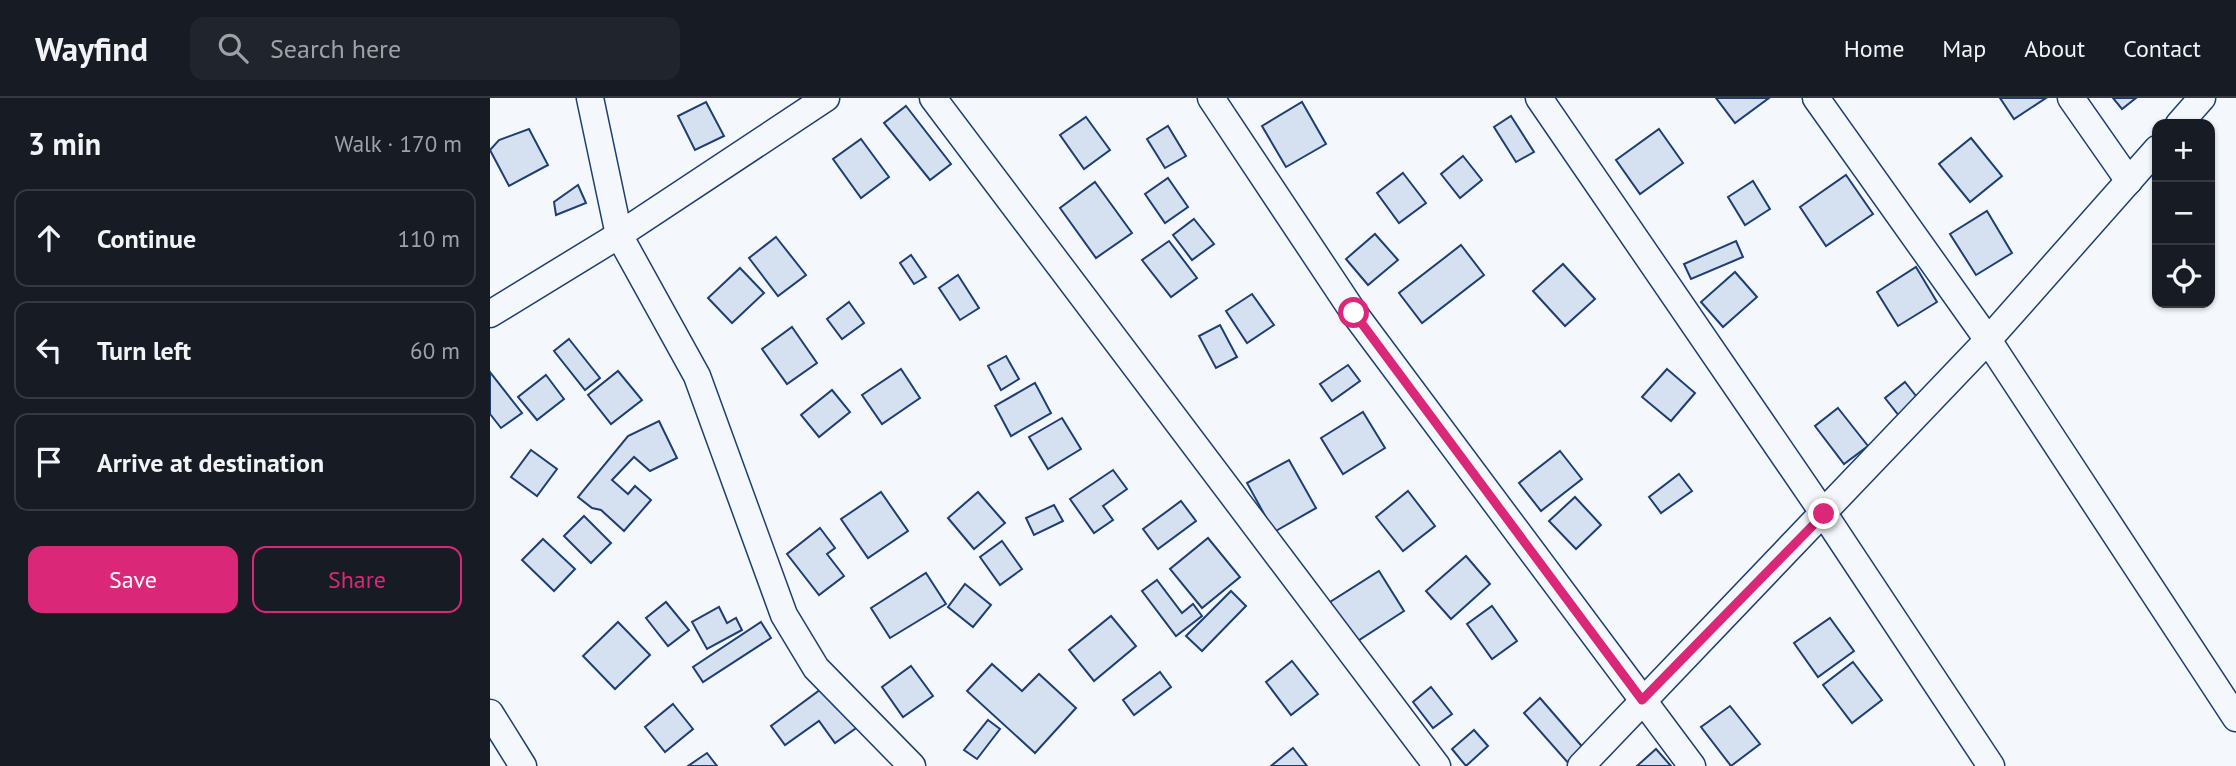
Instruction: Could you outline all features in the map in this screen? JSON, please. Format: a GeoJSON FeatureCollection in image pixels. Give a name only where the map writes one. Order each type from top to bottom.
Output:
{"type":"FeatureCollection","features":[{"type":"Feature","properties":{"kind":"street"},"geometry":{"type":"LineString","coordinates":[[590,98],[619,235],[696,376],[784,615],[816,668],[912,766]]}},
{"type":"Feature","properties":{"kind":"street"},"geometry":{"type":"LineString","coordinates":[[490,314],[619,235],[826,98]]}},
{"type":"Feature","properties":{"kind":"street"},"geometry":{"type":"LineString","coordinates":[[933,98],[1437,766]]}},
{"type":"Feature","properties":{"kind":"street"},"geometry":{"type":"LineString","coordinates":[[1211,98],[1354,313],[1692,766]]}},
{"type":"Feature","properties":{"kind":"street"},"geometry":{"type":"LineString","coordinates":[[1539,98],[1824,514],[1991,766]]}},
{"type":"Feature","properties":{"kind":"street"},"geometry":{"type":"LineString","coordinates":[[1816,98],[1988,340],[2236,718]]}},
{"type":"Feature","properties":{"kind":"street"},"geometry":{"type":"LineString","coordinates":[[2071,98],[2129,181]]}},
{"type":"Feature","properties":{"kind":"street"},"geometry":{"type":"LineString","coordinates":[[2183,119],[2202,98]]}},
{"type":"Feature","properties":{"kind":"street"},"geometry":{"type":"LineString","coordinates":[[1581,766],[1988,340],[2152,155]]}},
{"type":"Feature","properties":{"kind":"street"},"geometry":{"type":"LineString","coordinates":[[490,713],[523,766]]}},
{"type":"Feature","properties":{"kind":"building"},"geometry":{"type":"Polygon","coordinates":[[[1716,98],[1769,98],[1735,123],[1716,98]]]}},
{"type":"Feature","properties":{"kind":"building"},"geometry":{"type":"Polygon","coordinates":[[[2000,98],[2046,98],[2014,119],[2000,98]]]}},
{"type":"Feature","properties":{"kind":"building"},"geometry":{"type":"Polygon","coordinates":[[[2113,98],[2136,98],[2122,109],[2113,98]]]}},
{"type":"Feature","properties":{"kind":"building"},"geometry":{"type":"Polygon","coordinates":[[[706,102],[724,136],[695,150],[678,116],[706,102]]]}},
{"type":"Feature","properties":{"kind":"building"},"geometry":{"type":"Polygon","coordinates":[[[1302,102],[1326,144],[1286,167],[1262,126],[1302,102]]]}},
{"type":"Feature","properties":{"kind":"building"},"geometry":{"type":"Polygon","coordinates":[[[906,106],[951,164],[930,180],[884,123],[906,106]]]}},
{"type":"Feature","properties":{"kind":"building"},"geometry":{"type":"Polygon","coordinates":[[[1511,116],[1534,152],[1516,162],[1494,127],[1511,116]]]}},
{"type":"Feature","properties":{"kind":"building"},"geometry":{"type":"Polygon","coordinates":[[[1086,117],[1110,150],[1084,169],[1060,135],[1086,117]]]}},
{"type":"Feature","properties":{"kind":"building"},"geometry":{"type":"Polygon","coordinates":[[[1168,126],[1186,156],[1165,168],[1147,139],[1168,126]]]}},
{"type":"Feature","properties":{"kind":"building"},"geometry":{"type":"Polygon","coordinates":[[[529,129],[548,165],[509,186],[490,150],[499,140],[529,129]]]}},
{"type":"Feature","properties":{"kind":"building"},"geometry":{"type":"Polygon","coordinates":[[[1659,129],[1683,163],[1640,194],[1616,160],[1659,129]]]}},
{"type":"Feature","properties":{"kind":"building"},"geometry":{"type":"Polygon","coordinates":[[[1971,138],[2002,176],[1970,202],[1939,164],[1971,138]]]}},
{"type":"Feature","properties":{"kind":"building"},"geometry":{"type":"Polygon","coordinates":[[[861,139],[889,177],[861,198],[833,159],[861,139]]]}},
{"type":"Feature","properties":{"kind":"building"},"geometry":{"type":"Polygon","coordinates":[[[1463,156],[1482,180],[1460,198],[1441,174],[1463,156]]]}},
{"type":"Feature","properties":{"kind":"building"},"geometry":{"type":"Polygon","coordinates":[[[1403,173],[1426,203],[1399,223],[1377,193],[1403,173]]]}},
{"type":"Feature","properties":{"kind":"building"},"geometry":{"type":"Polygon","coordinates":[[[1846,175],[1873,214],[1826,246],[1800,207],[1846,175]]]}},
{"type":"Feature","properties":{"kind":"building"},"geometry":{"type":"Polygon","coordinates":[[[1168,178],[1188,207],[1165,223],[1145,194],[1168,178]]]}},
{"type":"Feature","properties":{"kind":"building"},"geometry":{"type":"Polygon","coordinates":[[[1753,181],[1770,209],[1745,225],[1728,197],[1753,181]]]}},
{"type":"Feature","properties":{"kind":"building"},"geometry":{"type":"Polygon","coordinates":[[[1095,182],[1132,233],[1096,258],[1060,208],[1095,182]]]}},
{"type":"Feature","properties":{"kind":"building"},"geometry":{"type":"Polygon","coordinates":[[[578,185],[586,203],[556,215],[554,202],[578,185]]]}},
{"type":"Feature","properties":{"kind":"building"},"geometry":{"type":"Polygon","coordinates":[[[1987,211],[2012,253],[1976,275],[1950,234],[1987,211]]]}},
{"type":"Feature","properties":{"kind":"building"},"geometry":{"type":"Polygon","coordinates":[[[1194,219],[1214,244],[1192,260],[1173,235],[1194,219]]]}},
{"type":"Feature","properties":{"kind":"building"},"geometry":{"type":"Polygon","coordinates":[[[1375,234],[1398,260],[1368,285],[1346,259],[1375,234]]]}},
{"type":"Feature","properties":{"kind":"building"},"geometry":{"type":"Polygon","coordinates":[[[776,237],[806,275],[778,296],[749,258],[776,237]]]}},
{"type":"Feature","properties":{"kind":"building"},"geometry":{"type":"Polygon","coordinates":[[[1169,241],[1197,278],[1171,297],[1142,260],[1169,241]]]}},
{"type":"Feature","properties":{"kind":"building"},"geometry":{"type":"Polygon","coordinates":[[[1736,241],[1743,257],[1691,279],[1684,264],[1736,241]]]}},
{"type":"Feature","properties":{"kind":"building"},"geometry":{"type":"Polygon","coordinates":[[[1461,245],[1484,275],[1422,323],[1399,293],[1461,245]]]}},
{"type":"Feature","properties":{"kind":"building"},"geometry":{"type":"Polygon","coordinates":[[[911,255],[926,277],[914,284],[900,263],[911,255]]]}},
{"type":"Feature","properties":{"kind":"building"},"geometry":{"type":"Polygon","coordinates":[[[1563,264],[1595,299],[1565,326],[1533,291],[1563,264]]]}},
{"type":"Feature","properties":{"kind":"building"},"geometry":{"type":"Polygon","coordinates":[[[1916,267],[1937,302],[1898,326],[1877,292],[1916,267]]]}},
{"type":"Feature","properties":{"kind":"building"},"geometry":{"type":"Polygon","coordinates":[[[740,268],[764,293],[732,323],[708,298],[740,268]]]}},
{"type":"Feature","properties":{"kind":"building"},"geometry":{"type":"Polygon","coordinates":[[[1735,272],[1757,297],[1723,327],[1701,302],[1735,272]]]}},
{"type":"Feature","properties":{"kind":"building"},"geometry":{"type":"Polygon","coordinates":[[[958,275],[979,308],[960,320],[939,288],[958,275]]]}},
{"type":"Feature","properties":{"kind":"building"},"geometry":{"type":"Polygon","coordinates":[[[1252,294],[1274,325],[1247,343],[1226,311],[1252,294]]]}},
{"type":"Feature","properties":{"kind":"building"},"geometry":{"type":"Polygon","coordinates":[[[849,302],[864,323],[842,339],[827,319],[849,302]]]}},
{"type":"Feature","properties":{"kind":"building"},"geometry":{"type":"Polygon","coordinates":[[[1220,325],[1237,357],[1216,368],[1199,336],[1220,325]]]}},
{"type":"Feature","properties":{"kind":"building"},"geometry":{"type":"Polygon","coordinates":[[[792,327],[817,363],[787,384],[762,349],[792,327]]]}},
{"type":"Feature","properties":{"kind":"building"},"geometry":{"type":"Polygon","coordinates":[[[569,339],[600,378],[585,390],[554,351],[569,339]]]}},
{"type":"Feature","properties":{"kind":"building"},"geometry":{"type":"Polygon","coordinates":[[[1006,356],[1019,379],[1001,390],[988,366],[1006,356]]]}},
{"type":"Feature","properties":{"kind":"building"},"geometry":{"type":"Polygon","coordinates":[[[1348,365],[1360,381],[1332,401],[1320,384],[1348,365]]]}},
{"type":"Feature","properties":{"kind":"building"},"geometry":{"type":"Polygon","coordinates":[[[901,369],[920,398],[882,424],[862,395],[901,369]]]}},
{"type":"Feature","properties":{"kind":"building"},"geometry":{"type":"Polygon","coordinates":[[[1667,369],[1695,393],[1671,421],[1642,397],[1667,369]]]}},
{"type":"Feature","properties":{"kind":"building"},"geometry":{"type":"Polygon","coordinates":[[[618,371],[642,400],[611,424],[588,395],[618,371]]]}},
{"type":"Feature","properties":{"kind":"building"},"geometry":{"type":"Polygon","coordinates":[[[490,372],[522,413],[501,428],[490,414],[490,372]]]}},
{"type":"Feature","properties":{"kind":"building"},"geometry":{"type":"Polygon","coordinates":[[[546,375],[564,399],[537,420],[518,397],[546,375]]]}},
{"type":"Feature","properties":{"kind":"building"},"geometry":{"type":"Polygon","coordinates":[[[1905,382],[1920,401],[1900,417],[1885,398],[1905,382]]]}},
{"type":"Feature","properties":{"kind":"building"},"geometry":{"type":"Polygon","coordinates":[[[1035,383],[1051,413],[1011,436],[995,406],[1035,383]]]}},
{"type":"Feature","properties":{"kind":"building"},"geometry":{"type":"Polygon","coordinates":[[[832,390],[850,412],[819,437],[801,415],[832,390]]]}},
{"type":"Feature","properties":{"kind":"building"},"geometry":{"type":"Polygon","coordinates":[[[1838,408],[1868,446],[1844,464],[1815,426],[1838,408]]]}},
{"type":"Feature","properties":{"kind":"building"},"geometry":{"type":"Polygon","coordinates":[[[1363,412],[1385,448],[1343,474],[1321,438],[1363,412]]]}},
{"type":"Feature","properties":{"kind":"building"},"geometry":{"type":"Polygon","coordinates":[[[1062,418],[1081,449],[1048,469],[1029,437],[1062,418]]]}},
{"type":"Feature","properties":{"kind":"building"},"geometry":{"type":"Polygon","coordinates":[[[659,421],[677,458],[650,471],[634,457],[612,480],[628,494],[635,486],[651,500],[624,531],[601,510],[592,508],[578,497],[628,436],[659,421]]]}},
{"type":"Feature","properties":{"kind":"building"},"geometry":{"type":"Polygon","coordinates":[[[531,450],[557,469],[537,496],[511,477],[531,450]]]}},
{"type":"Feature","properties":{"kind":"building"},"geometry":{"type":"Polygon","coordinates":[[[1560,451],[1582,479],[1541,511],[1519,483],[1560,451]]]}},
{"type":"Feature","properties":{"kind":"building"},"geometry":{"type":"Polygon","coordinates":[[[1289,460],[1316,508],[1274,532],[1247,483],[1289,460]]]}},
{"type":"Feature","properties":{"kind":"building"},"geometry":{"type":"Polygon","coordinates":[[[1113,470],[1127,489],[1103,506],[1113,520],[1094,533],[1070,499],[1113,470]]]}},
{"type":"Feature","properties":{"kind":"building"},"geometry":{"type":"Polygon","coordinates":[[[1679,474],[1692,491],[1661,513],[1649,497],[1679,474]]]}},
{"type":"Feature","properties":{"kind":"building"},"geometry":{"type":"Polygon","coordinates":[[[1408,491],[1435,526],[1403,551],[1376,517],[1408,491]]]}},
{"type":"Feature","properties":{"kind":"building"},"geometry":{"type":"Polygon","coordinates":[[[881,492],[908,531],[868,558],[841,519],[881,492]]]}},
{"type":"Feature","properties":{"kind":"building"},"geometry":{"type":"Polygon","coordinates":[[[978,492],[1005,523],[974,549],[948,518],[978,492]]]}},
{"type":"Feature","properties":{"kind":"building"},"geometry":{"type":"Polygon","coordinates":[[[1575,497],[1601,525],[1576,549],[1549,521],[1575,497]]]}},
{"type":"Feature","properties":{"kind":"building"},"geometry":{"type":"Polygon","coordinates":[[[1181,501],[1196,521],[1158,549],[1143,529],[1181,501]]]}},
{"type":"Feature","properties":{"kind":"building"},"geometry":{"type":"Polygon","coordinates":[[[1054,505],[1063,521],[1034,535],[1026,518],[1054,505]]]}},
{"type":"Feature","properties":{"kind":"building"},"geometry":{"type":"Polygon","coordinates":[[[584,516],[611,543],[591,563],[564,536],[584,516]]]}},
{"type":"Feature","properties":{"kind":"building"},"geometry":{"type":"Polygon","coordinates":[[[820,528],[835,548],[827,554],[844,576],[819,595],[787,554],[820,528]]]}},
{"type":"Feature","properties":{"kind":"building"},"geometry":{"type":"Polygon","coordinates":[[[1208,538],[1240,577],[1202,608],[1170,569],[1208,538]]]}},
{"type":"Feature","properties":{"kind":"building"},"geometry":{"type":"Polygon","coordinates":[[[543,539],[575,569],[554,591],[522,560],[543,539]]]}},
{"type":"Feature","properties":{"kind":"building"},"geometry":{"type":"Polygon","coordinates":[[[1002,541],[1022,569],[1000,585],[980,557],[1002,541]]]}},
{"type":"Feature","properties":{"kind":"building"},"geometry":{"type":"Polygon","coordinates":[[[1466,556],[1490,584],[1451,619],[1426,591],[1466,556]]]}},
{"type":"Feature","properties":{"kind":"building"},"geometry":{"type":"Polygon","coordinates":[[[1379,571],[1404,611],[1356,642],[1330,602],[1379,571]]]}},
{"type":"Feature","properties":{"kind":"building"},"geometry":{"type":"Polygon","coordinates":[[[926,573],[946,604],[890,638],[871,608],[926,573]]]}},
{"type":"Feature","properties":{"kind":"building"},"geometry":{"type":"Polygon","coordinates":[[[1157,580],[1182,613],[1193,604],[1202,616],[1176,636],[1142,591],[1157,580]]]}},
{"type":"Feature","properties":{"kind":"building"},"geometry":{"type":"Polygon","coordinates":[[[965,584],[991,605],[973,627],[948,607],[965,584]]]}},
{"type":"Feature","properties":{"kind":"building"},"geometry":{"type":"Polygon","coordinates":[[[1231,591],[1246,606],[1202,651],[1186,636],[1231,591]]]}},
{"type":"Feature","properties":{"kind":"building"},"geometry":{"type":"Polygon","coordinates":[[[666,602],[689,630],[668,646],[646,618],[666,602]]]}},
{"type":"Feature","properties":{"kind":"building"},"geometry":{"type":"Polygon","coordinates":[[[1492,606],[1517,641],[1492,659],[1467,624],[1492,606]]]}},
{"type":"Feature","properties":{"kind":"building"},"geometry":{"type":"Polygon","coordinates":[[[719,607],[727,623],[736,618],[742,630],[707,649],[692,622],[719,607]]]}},
{"type":"Feature","properties":{"kind":"building"},"geometry":{"type":"Polygon","coordinates":[[[1111,616],[1136,646],[1094,681],[1069,650],[1111,616]]]}},
{"type":"Feature","properties":{"kind":"building"},"geometry":{"type":"Polygon","coordinates":[[[1830,618],[1854,651],[1818,677],[1794,643],[1830,618]]]}},
{"type":"Feature","properties":{"kind":"building"},"geometry":{"type":"Polygon","coordinates":[[[618,622],[650,655],[615,689],[583,656],[618,622]]]}},
{"type":"Feature","properties":{"kind":"building"},"geometry":{"type":"Polygon","coordinates":[[[761,622],[771,638],[703,682],[693,667],[761,622]]]}},
{"type":"Feature","properties":{"kind":"building"},"geometry":{"type":"Polygon","coordinates":[[[1292,661],[1318,694],[1291,715],[1266,682],[1292,661]]]}},
{"type":"Feature","properties":{"kind":"building"},"geometry":{"type":"Polygon","coordinates":[[[1853,662],[1882,700],[1852,723],[1823,685],[1853,662]]]}},
{"type":"Feature","properties":{"kind":"building"},"geometry":{"type":"Polygon","coordinates":[[[992,664],[1022,691],[1039,674],[1076,708],[1035,753],[967,691],[992,664]]]}},
{"type":"Feature","properties":{"kind":"building"},"geometry":{"type":"Polygon","coordinates":[[[911,666],[933,696],[903,717],[882,687],[911,666]]]}},
{"type":"Feature","properties":{"kind":"building"},"geometry":{"type":"Polygon","coordinates":[[[1160,672],[1171,687],[1134,715],[1123,700],[1160,672]]]}},
{"type":"Feature","properties":{"kind":"building"},"geometry":{"type":"Polygon","coordinates":[[[828,684],[859,726],[835,743],[819,721],[785,745],[771,726],[828,684]]]}},
{"type":"Feature","properties":{"kind":"building"},"geometry":{"type":"Polygon","coordinates":[[[1431,687],[1452,714],[1433,728],[1413,702],[1431,687]]]}},
{"type":"Feature","properties":{"kind":"building"},"geometry":{"type":"Polygon","coordinates":[[[1540,698],[1586,751],[1570,765],[1524,713],[1540,698]]]}},
{"type":"Feature","properties":{"kind":"building"},"geometry":{"type":"Polygon","coordinates":[[[673,704],[693,729],[665,752],[645,727],[673,704]]]}},
{"type":"Feature","properties":{"kind":"building"},"geometry":{"type":"Polygon","coordinates":[[[1730,706],[1760,744],[1731,766],[1701,727],[1730,706]]]}},
{"type":"Feature","properties":{"kind":"building"},"geometry":{"type":"Polygon","coordinates":[[[988,720],[1000,729],[977,759],[964,750],[988,720]]]}},
{"type":"Feature","properties":{"kind":"building"},"geometry":{"type":"Polygon","coordinates":[[[1474,730],[1488,746],[1466,766],[1452,749],[1474,730]]]}},
{"type":"Feature","properties":{"kind":"building"},"geometry":{"type":"Polygon","coordinates":[[[1293,748],[1307,766],[1271,766],[1293,748]]]}},
{"type":"Feature","properties":{"kind":"building"},"geometry":{"type":"Polygon","coordinates":[[[1656,749],[1671,766],[1637,766],[1656,749]]]}},
{"type":"Feature","properties":{"kind":"building"},"geometry":{"type":"Polygon","coordinates":[[[707,753],[717,766],[688,766],[707,753]]]}},
{"type":"Feature","properties":{"kind":"route"},"geometry":{"type":"LineString","coordinates":[[1354,313],[1642,700],[1824,514]]}}]}
